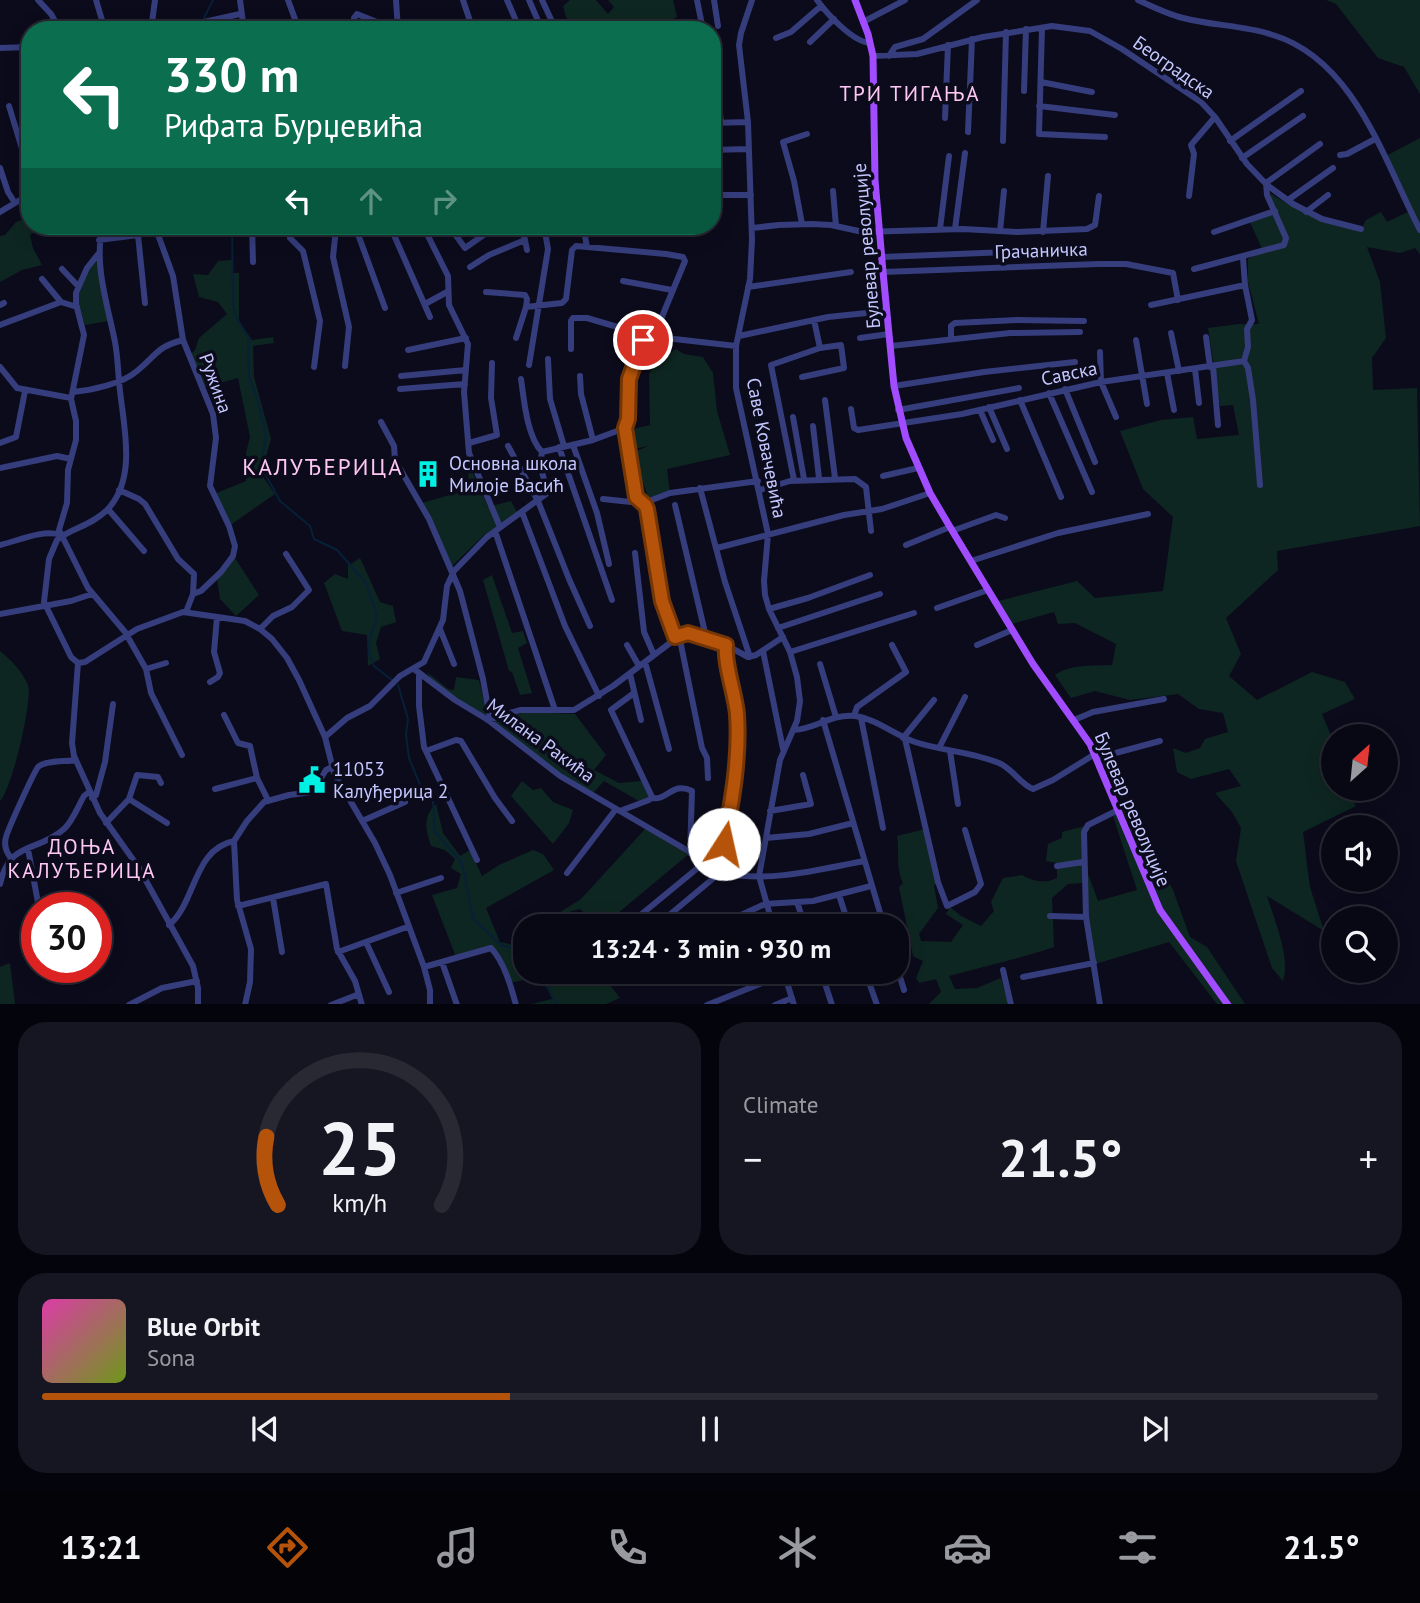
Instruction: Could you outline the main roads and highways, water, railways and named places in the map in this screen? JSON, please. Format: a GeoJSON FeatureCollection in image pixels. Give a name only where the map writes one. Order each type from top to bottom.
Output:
{"type":"FeatureCollection","features":[{"type":"Feature","properties":{"kind":"main road","name":"Булевар револуције"},"geometry":{"type":"LineString","coordinates":[[855,0],[873,60],[874,170],[886,311],[901,425],[930,494],[1042,677],[1074,720],[1096,756],[1160,910],[1228,1004]]}},
{"type":"Feature","properties":{"kind":"waterway"},"geometry":{"type":"LineString","coordinates":[[202,21],[213,0]]}},
{"type":"Feature","properties":{"kind":"waterway"},"geometry":{"type":"LineString","coordinates":[[232,235],[233,306],[248,337],[249,376],[266,436],[261,466],[280,501],[310,526],[314,539],[337,550],[366,583],[377,616],[369,641],[369,653],[374,666],[392,680]]}},
{"type":"Feature","properties":{"kind":"waterway"},"geometry":{"type":"LineString","coordinates":[[398,685],[408,719],[406,735],[409,758],[423,792],[433,802],[435,832],[462,863],[473,919],[501,945],[513,948]]}},
{"type":"Feature","properties":{"kind":"waterway"},"geometry":{"type":"LineString","coordinates":[[545,984],[556,1004]]}},
{"type":"Feature","properties":{"kind":"place","name":"Основна школа Милоје Васић"},"geometry":{"type":"Point","coordinates":[428,474]}},
{"type":"Feature","properties":{"kind":"place","name":"11053 Калуђерица 2"},"geometry":{"type":"Point","coordinates":[312,780]}},
{"type":"Feature","properties":{"kind":"district","name":"ТРИ ТИГАЊА"},"geometry":{"type":"Point","coordinates":[910,93]}},
{"type":"Feature","properties":{"kind":"district","name":"КАЛУЂЕРИЦА"},"geometry":{"type":"Point","coordinates":[323,466]}},
{"type":"Feature","properties":{"kind":"district","name":"ДОЊА КАЛУЂЕРИЦА"},"geometry":{"type":"Point","coordinates":[82,858]}}]}
